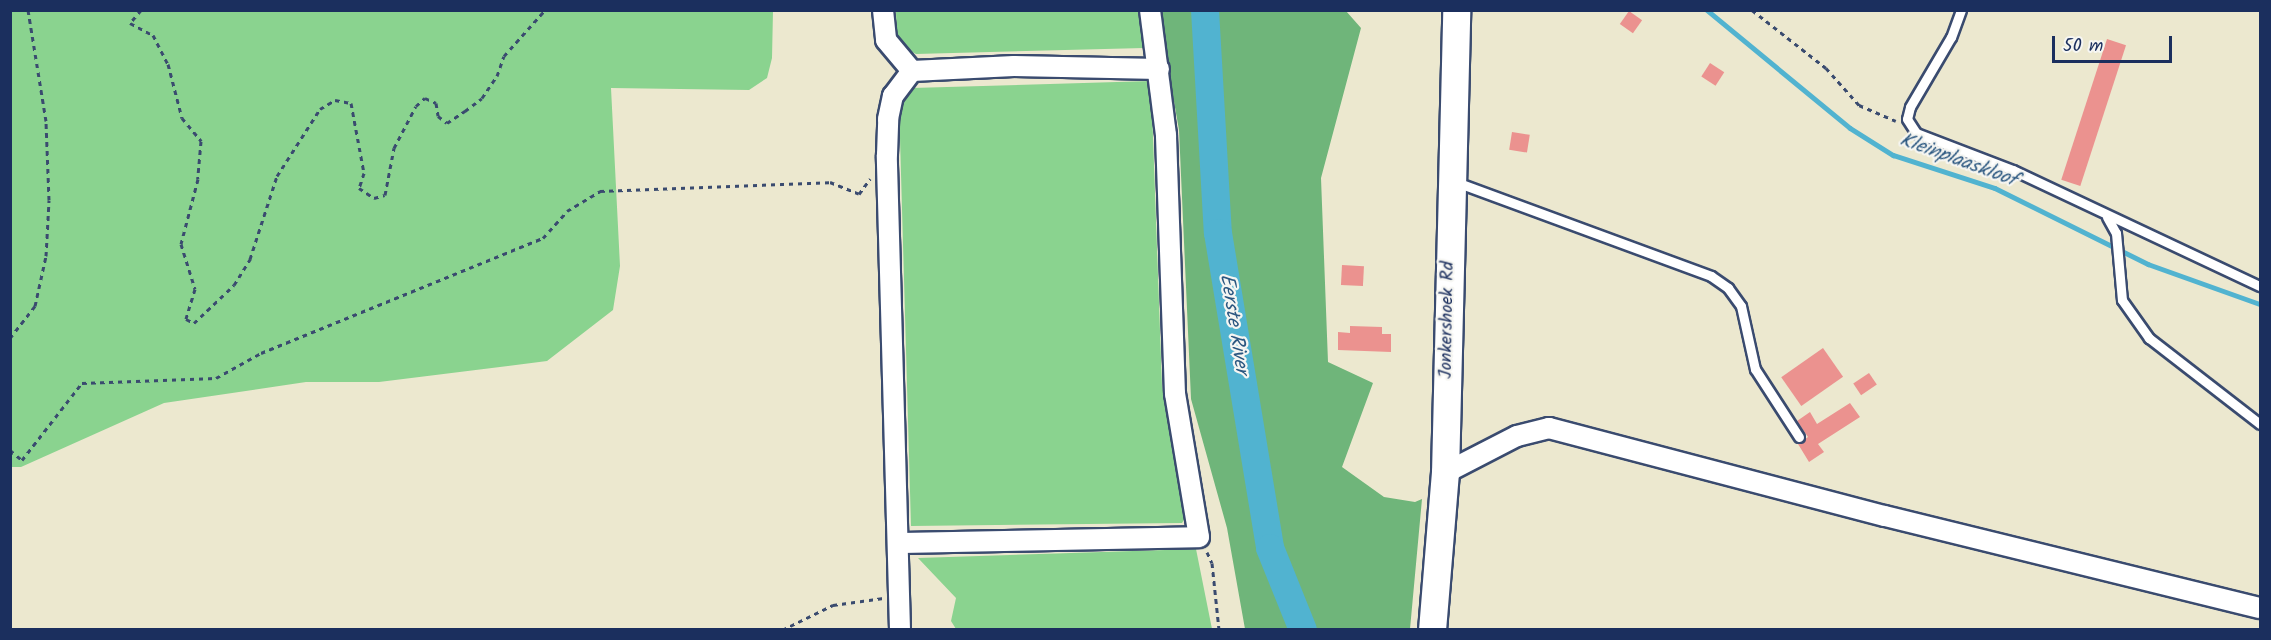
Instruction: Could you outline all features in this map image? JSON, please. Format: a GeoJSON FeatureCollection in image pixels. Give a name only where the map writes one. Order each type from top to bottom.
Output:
{"type":"FeatureCollection","features":[{"type":"Feature","properties":{"kind":"street"},"geometry":{"type":"LineString","coordinates":[[882,10],[886,39],[912,71]]}},
{"type":"Feature","properties":{"kind":"street"},"geometry":{"type":"LineString","coordinates":[[899,543],[1200,537],[1175,394],[1169,182],[1159,69],[1150,10]]}},
{"type":"Feature","properties":{"kind":"street","name":"Jonkershoek Rd"},"geometry":{"type":"LineString","coordinates":[[1432,630],[1445,473],[1456,10]]}},
{"type":"Feature","properties":{"kind":"street"},"geometry":{"type":"LineString","coordinates":[[912,71],[1014,66],[1159,69]]}},
{"type":"Feature","properties":{"kind":"street"},"geometry":{"type":"LineString","coordinates":[[900,630],[887,155],[890,106],[912,71]]}},
{"type":"Feature","properties":{"kind":"street"},"geometry":{"type":"LineString","coordinates":[[1445,473],[1517,436],[1549,428],[1896,519],[2260,608]]}},
{"type":"Feature","properties":{"kind":"street"},"geometry":{"type":"LineString","coordinates":[[1436,596],[1446,630]]}},
{"type":"Feature","properties":{"kind":"lane"},"geometry":{"type":"LineString","coordinates":[[1961,10],[1907,119],[1916,133],[1926,139],[2013,170],[2107,217],[2260,286]]}},
{"type":"Feature","properties":{"kind":"lane"},"geometry":{"type":"LineString","coordinates":[[1451,180],[1711,276],[1728,288],[1741,306],[1755,369],[1799,437]]}},
{"type":"Feature","properties":{"kind":"lane"},"geometry":{"type":"LineString","coordinates":[[2107,217],[2116,233],[2122,300],[2149,338],[2260,424]]}},
{"type":"Feature","properties":{"kind":"path"},"geometry":{"type":"LineString","coordinates":[[10,338],[35,306],[46,256],[49,200],[46,121],[28,10]]}},
{"type":"Feature","properties":{"kind":"path"},"geometry":{"type":"LineString","coordinates":[[141,10],[130,23],[153,35],[168,64],[182,118],[201,141],[198,179],[181,244],[195,289],[186,319],[194,322],[234,285],[250,259],[277,177],[320,109],[335,100],[351,103],[364,173],[359,188],[374,198],[385,195],[393,148],[416,106],[425,98],[436,103],[438,116],[447,123],[465,111],[482,98],[497,76],[504,56],[545,10]]}},
{"type":"Feature","properties":{"kind":"path"},"geometry":{"type":"LineString","coordinates":[[1752,10],[1826,68],[1859,105],[1893,122],[1907,119]]}},
{"type":"Feature","properties":{"kind":"path"},"geometry":{"type":"LineString","coordinates":[[10,450],[22,460],[82,383],[216,378],[261,353],[543,237],[567,212],[600,191],[634,192],[830,182],[859,194],[887,155]]}},
{"type":"Feature","properties":{"kind":"path"},"geometry":{"type":"LineString","coordinates":[[1200,537],[1212,563],[1219,630]]}},
{"type":"Feature","properties":{"kind":"path"},"geometry":{"type":"LineString","coordinates":[[782,630],[833,605],[900,596]]}},
{"type":"Feature","properties":{"kind":"green space"},"geometry":{"type":"Polygon","coordinates":[[[11,10],[773,11],[772,58],[767,78],[749,90],[611,88],[620,266],[613,310],[547,361],[379,382],[306,382],[164,403],[21,467],[11,467],[11,10]]]}},
{"type":"Feature","properties":{"kind":"green space"},"geometry":{"type":"Polygon","coordinates":[[[896,11],[1138,11],[1144,48],[916,54],[897,44],[896,11]]]}},
{"type":"Feature","properties":{"kind":"green space"},"geometry":{"type":"Polygon","coordinates":[[[1158,11],[1346,11],[1361,28],[1321,178],[1328,362],[1373,383],[1342,467],[1384,497],[1415,502],[1422,499],[1410,629],[1245,629],[1227,528],[1191,399],[1179,130],[1158,11]]]}},
{"type":"Feature","properties":{"kind":"green space"},"geometry":{"type":"Polygon","coordinates":[[[1151,81],[1162,386],[1188,513],[1182,523],[911,526],[899,103],[912,88],[1151,81]]]}},
{"type":"Feature","properties":{"kind":"green space"},"geometry":{"type":"Polygon","coordinates":[[[1196,549],[1212,629],[956,629],[951,621],[956,598],[918,558],[1196,549]]]}},
{"type":"Feature","properties":{"kind":"building"},"geometry":{"type":"Polygon","coordinates":[[[1629,11],[1642,20],[1633,33],[1620,24],[1629,11]]]}},
{"type":"Feature","properties":{"kind":"building"},"geometry":{"type":"Polygon","coordinates":[[[2107,39],[2126,45],[2080,186],[2061,180],[2107,39]]]}},
{"type":"Feature","properties":{"kind":"building"},"geometry":{"type":"Polygon","coordinates":[[[1710,63],[1724,72],[1716,86],[1701,76],[1710,63]]]}},
{"type":"Feature","properties":{"kind":"building"},"geometry":{"type":"Polygon","coordinates":[[[1512,132],[1530,135],[1527,153],[1509,150],[1512,132]]]}},
{"type":"Feature","properties":{"kind":"building"},"geometry":{"type":"Polygon","coordinates":[[[1342,265],[1364,266],[1363,286],[1341,285],[1342,265]]]}},
{"type":"Feature","properties":{"kind":"building"},"geometry":{"type":"Polygon","coordinates":[[[1350,326],[1382,327],[1382,334],[1391,334],[1391,352],[1338,350],[1338,332],[1350,333],[1350,326]]]}},
{"type":"Feature","properties":{"kind":"building"},"geometry":{"type":"Polygon","coordinates":[[[1823,348],[1843,377],[1801,406],[1781,377],[1823,348]]]}},
{"type":"Feature","properties":{"kind":"building"},"geometry":{"type":"Polygon","coordinates":[[[1869,373],[1877,385],[1861,395],[1853,384],[1869,373]]]}},
{"type":"Feature","properties":{"kind":"building"},"geometry":{"type":"Polygon","coordinates":[[[1850,403],[1860,417],[1818,444],[1824,452],[1809,462],[1798,444],[1808,437],[1797,421],[1810,412],[1817,424],[1850,403]]]}},
{"type":"Feature","properties":{"kind":"waterway","name":"Eerste River"},"geometry":{"type":"LineString","coordinates":[[1205,10],[1218,233],[1270,548],[1303,630]]}},
{"type":"Feature","properties":{"kind":"waterway","name":"Kleinplaaskloof"},"geometry":{"type":"LineString","coordinates":[[1707,10],[1850,128],[1893,155],[1995,188],[2148,264],[2260,304]]}}]}
